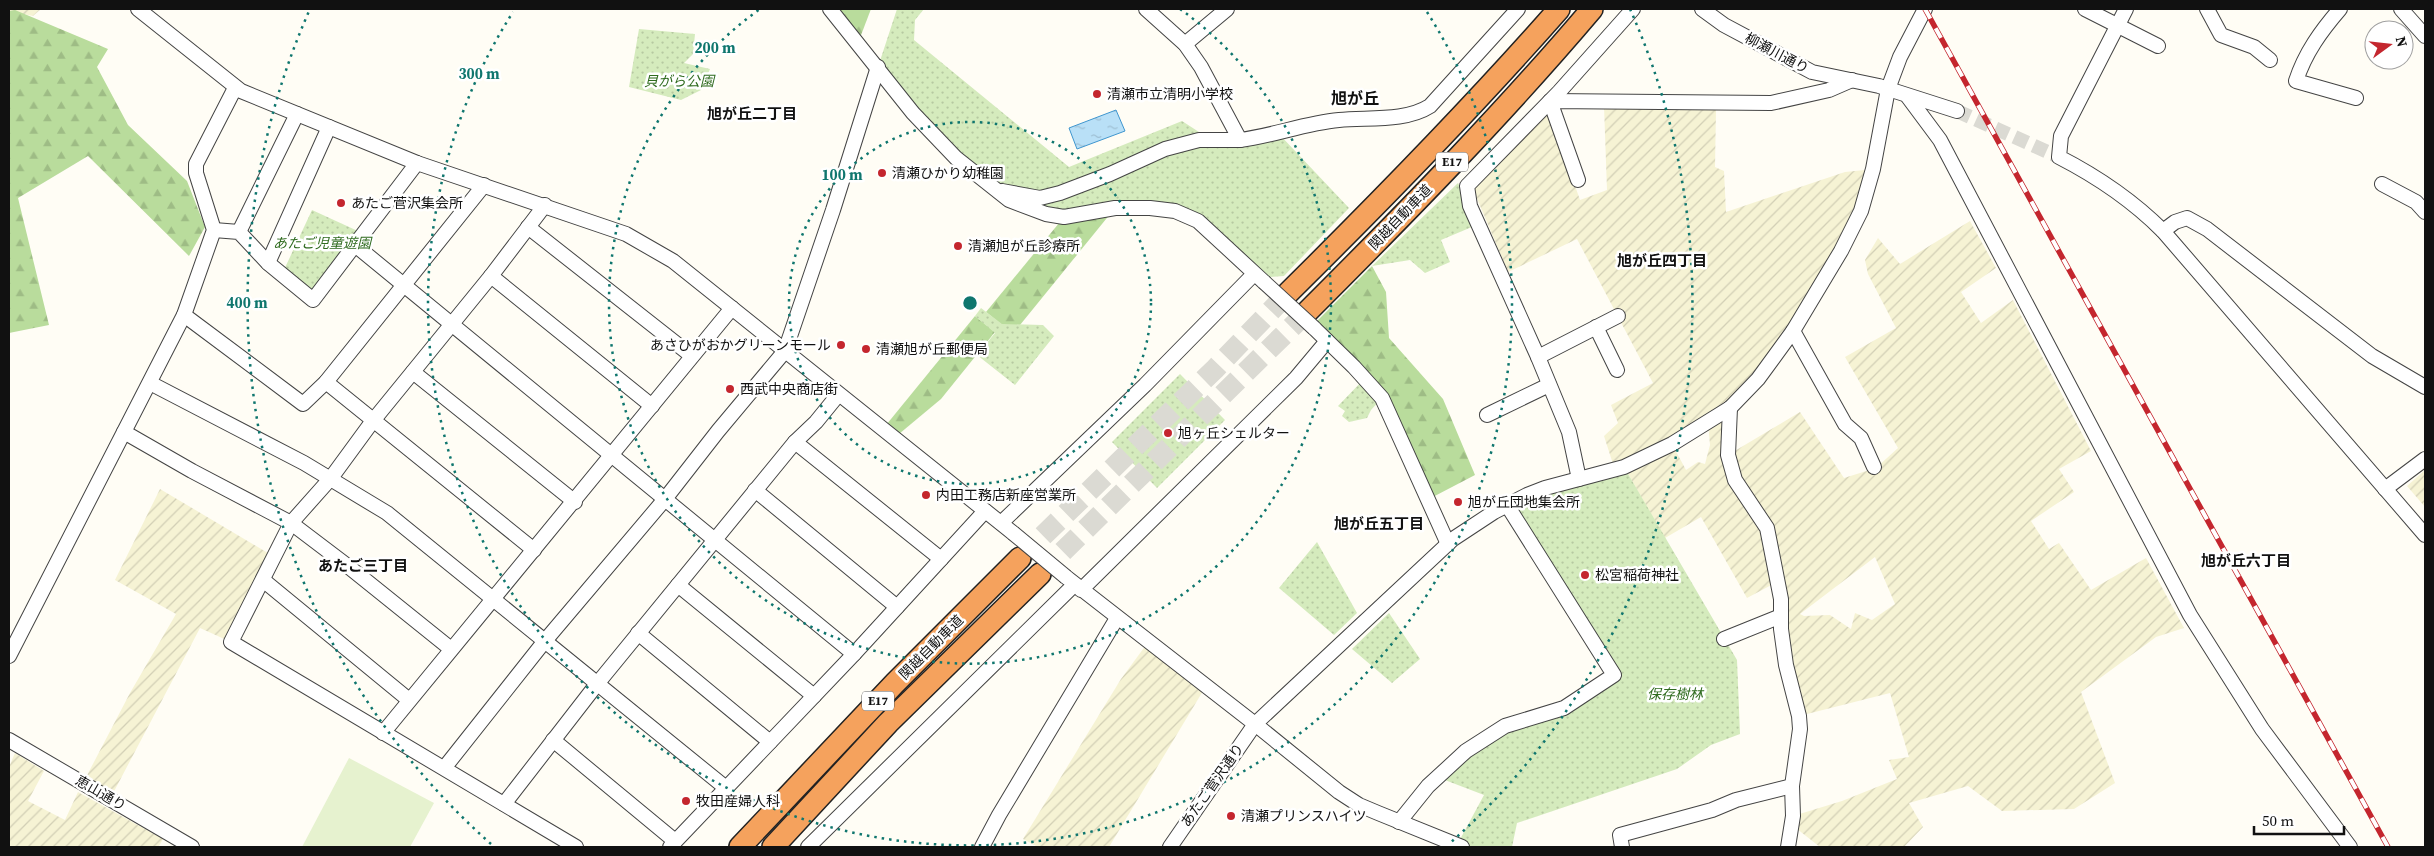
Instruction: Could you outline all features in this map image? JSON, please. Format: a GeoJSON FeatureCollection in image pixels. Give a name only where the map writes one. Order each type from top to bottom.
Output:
{"type":"FeatureCollection","features":[{"type":"Feature","properties":{"kind":"highway","name":"関越自動車道"},"geometry":{"type":"LineString","coordinates":[[1288,293],[1361,221],[1521,52],[1559,9]]}},
{"type":"Feature","properties":{"kind":"highway","name":"関越自動車道"},"geometry":{"type":"LineString","coordinates":[[1310,320],[1378,241],[1552,57],[1592,9]]}},
{"type":"Feature","properties":{"kind":"highway","name":"関越自動車道"},"geometry":{"type":"LineString","coordinates":[[740,847],[895,683],[1020,558]]}},
{"type":"Feature","properties":{"kind":"highway","name":"関越自動車道"},"geometry":{"type":"LineString","coordinates":[[773,847],[888,723],[1040,574]]}},
{"type":"Feature","properties":{"kind":"street"},"geometry":{"type":"LineString","coordinates":[[138,9],[235,88],[417,163],[626,234],[673,261],[1074,584],[1255,724],[1339,792],[1359,805],[1462,847]]}},
{"type":"Feature","properties":{"kind":"street"},"geometry":{"type":"LineString","coordinates":[[830,9],[913,113],[956,158],[995,190],[1021,206],[1046,214],[1064,217],[1115,208],[1150,208],[1176,211],[1198,221],[1259,278],[1310,320],[1327,341],[1382,398],[1448,544]]}},
{"type":"Feature","properties":{"kind":"street"},"geometry":{"type":"LineString","coordinates":[[1146,9],[1185,44],[1201,66],[1240,140]]}},
{"type":"Feature","properties":{"kind":"street"},"geometry":{"type":"LineString","coordinates":[[1185,44],[1227,9]]}},
{"type":"Feature","properties":{"kind":"street"},"geometry":{"type":"LineString","coordinates":[[995,190],[1040,198],[1060,193],[1110,174],[1165,149],[1199,140],[1240,140],[1265,137],[1337,120],[1395,116],[1422,111],[1430,106],[1518,9]]}},
{"type":"Feature","properties":{"kind":"street"},"geometry":{"type":"LineString","coordinates":[[1579,479],[1569,432],[1470,206],[1467,186],[1550,102],[1633,9]]}},
{"type":"Feature","properties":{"kind":"street","name":"柳瀬川通り"},"geometry":{"type":"LineString","coordinates":[[1702,9],[1724,25],[1798,66],[1828,77],[1852,80],[1888,89],[1957,112]]}},
{"type":"Feature","properties":{"kind":"street","name":"あたご菅沢通り"},"geometry":{"type":"LineString","coordinates":[[1170,847],[1255,724],[1448,544],[1470,527],[1507,505],[1545,488],[1610,472],[1636,462],[1701,427],[1730,408],[1758,379],[1793,331],[1841,251],[1861,211],[1873,169],[1888,89],[1900,57],[1925,9]]}},
{"type":"Feature","properties":{"kind":"street"},"geometry":{"type":"LineString","coordinates":[[2085,9],[2158,46]]}},
{"type":"Feature","properties":{"kind":"street"},"geometry":{"type":"LineString","coordinates":[[2126,9],[2061,136],[2059,157],[2086,170],[2123,194],[2163,231],[2425,535]]}},
{"type":"Feature","properties":{"kind":"street"},"geometry":{"type":"LineString","coordinates":[[2207,9],[2222,35],[2254,46],[2270,60]]}},
{"type":"Feature","properties":{"kind":"street"},"geometry":{"type":"LineString","coordinates":[[2340,9],[2314,41],[2301,65],[2296,81],[2356,98]]}},
{"type":"Feature","properties":{"kind":"street"},"geometry":{"type":"LineString","coordinates":[[2401,9],[2425,36]]}},
{"type":"Feature","properties":{"kind":"street"},"geometry":{"type":"LineString","coordinates":[[445,768],[544,642],[665,500],[718,431],[785,351],[833,210],[878,67]]}},
{"type":"Feature","properties":{"kind":"street"},"geometry":{"type":"LineString","coordinates":[[1550,102],[1770,103],[1829,90],[1852,80]]}},
{"type":"Feature","properties":{"kind":"street"},"geometry":{"type":"LineString","coordinates":[[9,656],[184,315],[214,230],[196,173],[196,164],[235,88]]}},
{"type":"Feature","properties":{"kind":"street"},"geometry":{"type":"LineString","coordinates":[[1908,97],[1940,140],[2190,616],[2262,729],[2350,847]]}},
{"type":"Feature","properties":{"kind":"street"},"geometry":{"type":"LineString","coordinates":[[1550,102],[1578,180]]}},
{"type":"Feature","properties":{"kind":"street"},"geometry":{"type":"LineString","coordinates":[[238,232],[297,114]]}},
{"type":"Feature","properties":{"kind":"street"},"geometry":{"type":"LineString","coordinates":[[268,263],[329,127]]}},
{"type":"Feature","properties":{"kind":"street"},"geometry":{"type":"LineString","coordinates":[[214,230],[238,232],[268,263],[313,300],[417,163]]}},
{"type":"Feature","properties":{"kind":"street"},"geometry":{"type":"LineString","coordinates":[[2382,184],[2416,202],[2425,212]]}},
{"type":"Feature","properties":{"kind":"street"},"geometry":{"type":"LineString","coordinates":[[184,315],[303,404],[326,382],[405,286],[484,185]]}},
{"type":"Feature","properties":{"kind":"street"},"geometry":{"type":"LineString","coordinates":[[545,205],[491,276],[372,422],[331,478],[291,523],[231,642],[576,847]]}},
{"type":"Feature","properties":{"kind":"street"},"geometry":{"type":"LineString","coordinates":[[2163,231],[2175,222],[2187,218],[2207,229],[2372,356],[2425,387]]}},
{"type":"Feature","properties":{"kind":"street"},"geometry":{"type":"LineString","coordinates":[[528,228],[692,356]]}},
{"type":"Feature","properties":{"kind":"street"},"geometry":{"type":"LineString","coordinates":[[355,245],[854,654]]}},
{"type":"Feature","properties":{"kind":"street"},"geometry":{"type":"LineString","coordinates":[[491,276],[652,406]]}},
{"type":"Feature","properties":{"kind":"street"},"geometry":{"type":"LineString","coordinates":[[1000,523],[1259,278]]}},
{"type":"Feature","properties":{"kind":"street"},"geometry":{"type":"LineString","coordinates":[[383,733],[492,598],[575,502],[732,308]]}},
{"type":"Feature","properties":{"kind":"street"},"geometry":{"type":"LineString","coordinates":[[1538,358],[1618,316]]}},
{"type":"Feature","properties":{"kind":"street"},"geometry":{"type":"LineString","coordinates":[[1596,327],[1617,370]]}},
{"type":"Feature","properties":{"kind":"street"},"geometry":{"type":"LineString","coordinates":[[1793,331],[1845,424],[1861,438],[1874,467]]}},
{"type":"Feature","properties":{"kind":"street"},"geometry":{"type":"LineString","coordinates":[[808,847],[1074,584],[1296,378],[1327,341]]}},
{"type":"Feature","properties":{"kind":"street"},"geometry":{"type":"LineString","coordinates":[[413,372],[575,502]]}},
{"type":"Feature","properties":{"kind":"street"},"geometry":{"type":"LineString","coordinates":[[326,382],[372,422],[534,550]]}},
{"type":"Feature","properties":{"kind":"street"},"geometry":{"type":"LineString","coordinates":[[150,383],[331,478],[386,513],[726,788]]}},
{"type":"Feature","properties":{"kind":"street"},"geometry":{"type":"LineString","coordinates":[[1487,415],[1549,386]]}},
{"type":"Feature","properties":{"kind":"street"},"geometry":{"type":"LineString","coordinates":[[504,804],[638,633],[795,442],[816,422],[838,395]]}},
{"type":"Feature","properties":{"kind":"street"},"geometry":{"type":"LineString","coordinates":[[1730,408],[1728,455],[1735,480],[1767,528],[1781,599],[1786,666],[1799,716],[1800,729],[1792,786],[1793,816],[1788,847]]}},
{"type":"Feature","properties":{"kind":"street"},"geometry":{"type":"LineString","coordinates":[[124,432],[192,471],[291,523],[350,567],[450,649]]}},
{"type":"Feature","properties":{"kind":"street"},"geometry":{"type":"LineString","coordinates":[[795,442],[941,559]]}},
{"type":"Feature","properties":{"kind":"street"},"geometry":{"type":"LineString","coordinates":[[2385,489],[2425,459]]}},
{"type":"Feature","properties":{"kind":"street"},"geometry":{"type":"LineString","coordinates":[[755,490],[897,607]]}},
{"type":"Feature","properties":{"kind":"street"},"geometry":{"type":"LineString","coordinates":[[1399,822],[1428,786],[1466,751],[1505,726],[1564,708],[1614,675],[1507,505]]}},
{"type":"Feature","properties":{"kind":"street"},"geometry":{"type":"LineString","coordinates":[[553,740],[673,844],[854,654],[985,511]]}},
{"type":"Feature","properties":{"kind":"street"},"geometry":{"type":"LineString","coordinates":[[263,580],[409,700]]}},
{"type":"Feature","properties":{"kind":"street"},"geometry":{"type":"LineString","coordinates":[[678,585],[814,696]]}},
{"type":"Feature","properties":{"kind":"street"},"geometry":{"type":"LineString","coordinates":[[1724,640],[1781,616]]}},
{"type":"Feature","properties":{"kind":"street"},"geometry":{"type":"LineString","coordinates":[[982,847],[998,814],[1118,618]]}},
{"type":"Feature","properties":{"kind":"street"},"geometry":{"type":"LineString","coordinates":[[638,633],[770,742]]}},
{"type":"Feature","properties":{"kind":"street","name":"恵山通り"},"geometry":{"type":"LineString","coordinates":[[9,740],[192,847]]}},
{"type":"Feature","properties":{"kind":"street"},"geometry":{"type":"LineString","coordinates":[[1622,847],[1620,835],[1712,810],[1736,800],[1792,786]]}},
{"type":"Feature","properties":{"kind":"shaded area"},"geometry":{"type":"Polygon","coordinates":[[[9,9],[41,9],[33,16],[9,11],[9,9]]]}},
{"type":"Feature","properties":{"kind":"shaded area"},"geometry":{"type":"Polygon","coordinates":[[[1604,106],[1703,106],[1716,110],[1715,167],[1724,171],[1726,212],[1845,172],[1865,170],[1851,219],[1838,245],[1791,322],[1754,374],[1726,402],[1696,422],[1642,453],[1613,464],[1604,436],[1618,423],[1611,405],[1653,383],[1577,239],[1508,272],[1473,189],[1549,111],[1580,200],[1607,190],[1604,106]]]}},
{"type":"Feature","properties":{"kind":"shaded area"},"geometry":{"type":"Polygon","coordinates":[[[1970,221],[1996,268],[1961,292],[1981,323],[2013,300],[2091,451],[2059,469],[2074,492],[2031,521],[2049,549],[2059,543],[2091,590],[2146,558],[2184,628],[2156,637],[2081,692],[2115,783],[2074,809],[2002,811],[1968,786],[1909,803],[1923,827],[1904,847],[1820,847],[1792,825],[1793,816],[1842,801],[1897,779],[1889,760],[1909,757],[1890,693],[1799,716],[1777,582],[1747,598],[1701,517],[1665,538],[1624,467],[1672,444],[1686,470],[1698,462],[1705,464],[1710,445],[1708,423],[1730,408],[1728,455],[1800,412],[1844,478],[1876,468],[1898,448],[1845,357],[1896,328],[1868,274],[1865,260],[1878,238],[1900,264],[1970,221]],[[1875,557],[1800,614],[1804,616],[1830,615],[1851,629],[1855,613],[1872,620],[1895,604],[1875,557]]]}},
{"type":"Feature","properties":{"kind":"shaded area"},"geometry":{"type":"Polygon","coordinates":[[[2425,470],[2425,507],[2407,486],[2425,470]]]}},
{"type":"Feature","properties":{"kind":"shaded area"},"geometry":{"type":"Polygon","coordinates":[[[160,489],[273,556],[231,642],[200,628],[110,799],[83,783],[130,693],[176,614],[115,580],[160,489]]]}},
{"type":"Feature","properties":{"kind":"shaded area"},"geometry":{"type":"Polygon","coordinates":[[[1149,641],[1206,686],[1109,847],[1038,847],[1023,839],[1121,679],[1149,641]]]}},
{"type":"Feature","properties":{"kind":"shaded area"},"geometry":{"type":"Polygon","coordinates":[[[15,753],[44,771],[28,801],[65,820],[78,792],[163,839],[159,846],[161,847],[9,847],[9,767],[15,753]]]}},
{"type":"Feature","properties":{"kind":"green space"},"geometry":{"type":"Polygon","coordinates":[[[830,9],[871,9],[858,43],[830,9]]]}},
{"type":"Feature","properties":{"kind":"green space"},"geometry":{"type":"Polygon","coordinates":[[[897,9],[924,9],[915,20],[914,40],[1069,167],[1182,121],[1199,132],[1199,139],[1279,134],[1349,208],[1284,276],[1269,277],[1264,282],[1175,211],[1064,217],[995,190],[878,67],[897,9]]]}},
{"type":"Feature","properties":{"kind":"green space"},"geometry":{"type":"Polygon","coordinates":[[[15,10],[108,49],[97,67],[128,125],[187,181],[205,227],[189,256],[88,156],[18,198],[49,325],[9,333],[9,11],[15,10]]]}},
{"type":"Feature","properties":{"kind":"green space","name":"貝がら公園"},"geometry":{"type":"Polygon","coordinates":[[[639,29],[695,34],[693,54],[684,63],[710,69],[701,90],[681,100],[629,87],[639,29]]]}},
{"type":"Feature","properties":{"kind":"green space"},"geometry":{"type":"Polygon","coordinates":[[[1458,183],[1479,224],[1441,240],[1450,262],[1425,273],[1410,260],[1372,266],[1458,183]]]}},
{"type":"Feature","properties":{"kind":"green space"},"geometry":{"type":"Polygon","coordinates":[[[1115,208],[1020,325],[1002,325],[986,312],[1064,217],[1115,208]]]}},
{"type":"Feature","properties":{"kind":"green space","name":"あたご児童遊園"},"geometry":{"type":"Polygon","coordinates":[[[312,210],[360,232],[313,291],[307,291],[283,272],[312,210]]]}},
{"type":"Feature","properties":{"kind":"green space"},"geometry":{"type":"Polygon","coordinates":[[[1372,266],[1386,292],[1389,338],[1443,399],[1475,475],[1429,499],[1391,416],[1316,322],[1372,266]]]}},
{"type":"Feature","properties":{"kind":"green space"},"geometry":{"type":"Polygon","coordinates":[[[981,308],[1002,324],[1043,325],[1054,336],[1015,385],[977,355],[995,333],[975,316],[981,308]]]}},
{"type":"Feature","properties":{"kind":"green space"},"geometry":{"type":"Polygon","coordinates":[[[975,316],[995,332],[941,399],[893,439],[882,430],[975,316]]]}},
{"type":"Feature","properties":{"kind":"green space"},"geometry":{"type":"Polygon","coordinates":[[[1180,374],[1225,420],[1157,488],[1112,442],[1180,374]]]}},
{"type":"Feature","properties":{"kind":"green space"},"geometry":{"type":"Polygon","coordinates":[[[1365,378],[1382,398],[1371,410],[1367,418],[1349,422],[1342,416],[1345,411],[1338,406],[1365,378]]]}},
{"type":"Feature","properties":{"kind":"green space","name":"保存樹林"},"geometry":{"type":"Polygon","coordinates":[[[1624,467],[1737,660],[1740,734],[1711,745],[1677,769],[1517,823],[1512,847],[1462,847],[1457,845],[1484,795],[1437,777],[1505,726],[1564,708],[1614,675],[1507,505],[1624,467]]]}},
{"type":"Feature","properties":{"kind":"green space"},"geometry":{"type":"Polygon","coordinates":[[[1317,542],[1357,613],[1334,635],[1279,588],[1317,542]]]}},
{"type":"Feature","properties":{"kind":"green space"},"geometry":{"type":"Polygon","coordinates":[[[1389,613],[1420,659],[1392,683],[1352,649],[1389,613]]]}},
{"type":"Feature","properties":{"kind":"green space"},"geometry":{"type":"Polygon","coordinates":[[[349,758],[434,803],[410,847],[302,847],[349,758]]]}},
{"type":"Feature","properties":{"kind":"water"},"geometry":{"type":"Polygon","coordinates":[[[1116,110],[1125,131],[1077,149],[1069,128],[1116,110]]]}},
{"type":"Feature","properties":{"kind":"tunnel"},"geometry":{"type":"LineString","coordinates":[[1957,111],[2059,157]]}},
{"type":"Feature","properties":{"kind":"tunnel"},"geometry":{"type":"LineString","coordinates":[[1020,558],[1215,369],[1288,293]]}},
{"type":"Feature","properties":{"kind":"tunnel"},"geometry":{"type":"LineString","coordinates":[[1040,574],[1307,312]]}},
{"type":"Feature","properties":{"kind":"railway"},"geometry":{"type":"LineString","coordinates":[[1925,9],[2388,847]]}},
{"type":"Feature","properties":{"kind":"place","name":"清瀬市立清明小学校"},"geometry":{"type":"Point","coordinates":[1097,94]}},
{"type":"Feature","properties":{"kind":"place","name":"清瀬ひかり幼稚園"},"geometry":{"type":"Point","coordinates":[882,173]}},
{"type":"Feature","properties":{"kind":"place","name":"あたご菅沢集会所"},"geometry":{"type":"Point","coordinates":[341,203]}},
{"type":"Feature","properties":{"kind":"place","name":"清瀬旭が丘診療所"},"geometry":{"type":"Point","coordinates":[958,246]}},
{"type":"Feature","properties":{"kind":"place","name":"あさひがおかグリーンモール"},"geometry":{"type":"Point","coordinates":[841,345]}},
{"type":"Feature","properties":{"kind":"place","name":"清瀬旭が丘郵便局"},"geometry":{"type":"Point","coordinates":[866,349]}},
{"type":"Feature","properties":{"kind":"place","name":"西武中央商店街"},"geometry":{"type":"Point","coordinates":[730,389]}},
{"type":"Feature","properties":{"kind":"place","name":"旭ヶ丘シェルター"},"geometry":{"type":"Point","coordinates":[1168,433]}},
{"type":"Feature","properties":{"kind":"place","name":"内田工務店新座営業所"},"geometry":{"type":"Point","coordinates":[926,495]}},
{"type":"Feature","properties":{"kind":"place","name":"旭が丘団地集会所"},"geometry":{"type":"Point","coordinates":[1458,502]}},
{"type":"Feature","properties":{"kind":"place","name":"松宮稲荷神社"},"geometry":{"type":"Point","coordinates":[1585,575]}},
{"type":"Feature","properties":{"kind":"place","name":"牧田産婦人科"},"geometry":{"type":"Point","coordinates":[686,801]}},
{"type":"Feature","properties":{"kind":"place","name":"清瀬プリンスハイツ"},"geometry":{"type":"Point","coordinates":[1231,816]}},
{"type":"Feature","properties":{"kind":"district","name":"旭が丘"},"geometry":{"type":"Point","coordinates":[1355,98]}},
{"type":"Feature","properties":{"kind":"district","name":"旭が丘二丁目"},"geometry":{"type":"Point","coordinates":[752,113]}},
{"type":"Feature","properties":{"kind":"district","name":"旭が丘四丁目"},"geometry":{"type":"Point","coordinates":[1662,260]}},
{"type":"Feature","properties":{"kind":"district","name":"旭が丘五丁目"},"geometry":{"type":"Point","coordinates":[1379,523]}},
{"type":"Feature","properties":{"kind":"district","name":"旭が丘六丁目"},"geometry":{"type":"Point","coordinates":[2246,560]}},
{"type":"Feature","properties":{"kind":"district","name":"あたご三丁目"},"geometry":{"type":"Point","coordinates":[363,565]}}]}
